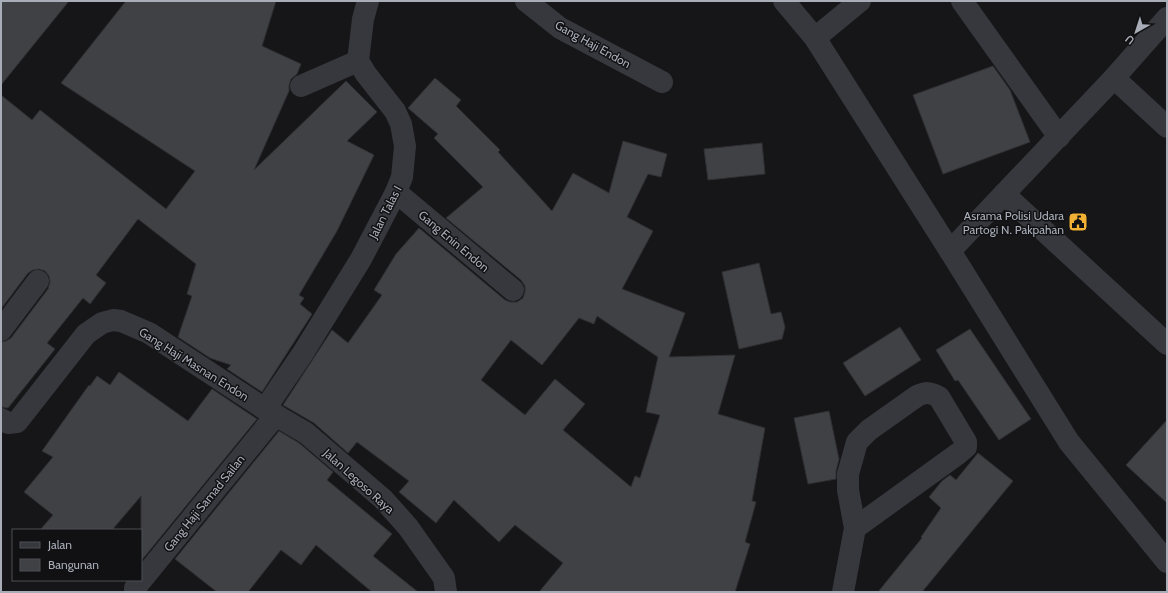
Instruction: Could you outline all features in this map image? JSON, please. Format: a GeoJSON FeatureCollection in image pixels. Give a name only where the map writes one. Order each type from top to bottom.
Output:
{"type":"FeatureCollection","features":[{"type":"Feature","properties":{"kind":"street"},"geometry":{"type":"LineString","coordinates":[[301,86],[358,61],[363,18],[368,1]]}},
{"type":"Feature","properties":{"kind":"street","name":"Gang Haji Endon"},"geometry":{"type":"LineString","coordinates":[[526,1],[560,28],[662,82]]}},
{"type":"Feature","properties":{"kind":"street"},"geometry":{"type":"LineString","coordinates":[[784,1],[815,38],[1069,442],[1167,562]]}},
{"type":"Feature","properties":{"kind":"street"},"geometry":{"type":"LineString","coordinates":[[815,38],[860,1]]}},
{"type":"Feature","properties":{"kind":"street"},"geometry":{"type":"LineString","coordinates":[[962,1],[1059,137]]}},
{"type":"Feature","properties":{"kind":"street"},"geometry":{"type":"LineString","coordinates":[[950,251],[1114,78],[1167,18]]}},
{"type":"Feature","properties":{"kind":"street","name":"Jalan Talas I"},"geometry":{"type":"LineString","coordinates":[[270,412],[303,353],[361,259],[396,192],[402,177],[405,146],[401,124],[395,110],[366,74],[358,61]]}},
{"type":"Feature","properties":{"kind":"street"},"geometry":{"type":"LineString","coordinates":[[1114,78],[1167,127]]}},
{"type":"Feature","properties":{"kind":"street","name":"Gang Enin Endon"},"geometry":{"type":"LineString","coordinates":[[396,192],[513,290]]}},
{"type":"Feature","properties":{"kind":"street"},"geometry":{"type":"LineString","coordinates":[[1004,194],[1167,344]]}},
{"type":"Feature","properties":{"kind":"street"},"geometry":{"type":"LineString","coordinates":[[1,330],[38,281]]}},
{"type":"Feature","properties":{"kind":"street","name":"Gang Haji Masnan Endon"},"geometry":{"type":"LineString","coordinates":[[1,419],[8,423],[17,422],[86,334],[102,323],[113,320],[121,321],[149,333],[270,412]]}},
{"type":"Feature","properties":{"kind":"street"},"geometry":{"type":"LineString","coordinates":[[843,592],[855,528],[848,490],[848,474],[857,442],[870,430],[917,396],[924,392],[932,394],[938,398],[942,404],[966,442],[966,447],[960,453],[855,528]]}},
{"type":"Feature","properties":{"kind":"street","name":"Gang Haji Samad Sailan"},"geometry":{"type":"LineString","coordinates":[[142,579],[270,412]]}},
{"type":"Feature","properties":{"kind":"street","name":"Jalan Legoso Raya"},"geometry":{"type":"LineString","coordinates":[[270,412],[306,433],[383,499],[408,527],[444,578],[446,592]]}},
{"type":"Feature","properties":{"kind":"street","name":"Gang Haji Samad Sailan"},"geometry":{"type":"LineString","coordinates":[[135,592],[135,588],[140,581]]}},
{"type":"Feature","properties":{"kind":"building"},"geometry":{"type":"Polygon","coordinates":[[[1,1],[69,1],[1,85],[1,1]]]}},
{"type":"Feature","properties":{"kind":"building"},"geometry":{"type":"Polygon","coordinates":[[[126,1],[276,1],[262,46],[301,64],[297,74],[291,79],[289,91],[254,170],[346,81],[377,112],[347,141],[374,155],[337,231],[299,295],[304,298],[300,304],[312,314],[262,392],[227,369],[231,365],[210,358],[178,337],[192,296],[187,294],[196,264],[138,219],[96,275],[106,283],[90,304],[83,298],[47,343],[55,349],[8,408],[1,407],[1,342],[11,338],[48,289],[50,282],[49,276],[45,271],[39,269],[33,270],[28,273],[1,309],[1,95],[32,120],[40,110],[166,209],[195,171],[61,83],[126,1]]]}},
{"type":"Feature","properties":{"kind":"building"},"geometry":{"type":"Polygon","coordinates":[[[993,66],[1010,90],[1030,142],[943,174],[913,95],[993,66]]]}},
{"type":"Feature","properties":{"kind":"building"},"geometry":{"type":"Polygon","coordinates":[[[435,78],[461,100],[456,106],[500,150],[498,152],[552,211],[573,173],[609,193],[623,141],[667,154],[661,177],[648,174],[627,217],[653,231],[622,289],[685,313],[669,357],[735,355],[718,414],[765,428],[752,501],[756,502],[745,542],[750,544],[735,592],[539,592],[563,563],[515,525],[499,542],[454,500],[436,523],[399,492],[409,481],[357,442],[348,453],[314,423],[283,405],[332,330],[348,343],[382,295],[374,290],[396,254],[419,228],[505,300],[517,302],[523,298],[525,286],[521,280],[446,218],[483,187],[434,138],[438,134],[408,108],[435,78]],[[597,316],[594,324],[579,318],[542,365],[511,340],[481,380],[525,415],[555,379],[585,404],[563,430],[631,487],[635,476],[640,478],[660,415],[646,412],[658,357],[597,316]]]}},
{"type":"Feature","properties":{"kind":"building"},"geometry":{"type":"Polygon","coordinates":[[[762,143],[765,174],[708,180],[704,149],[762,143]]]}},
{"type":"Feature","properties":{"kind":"building"},"geometry":{"type":"Polygon","coordinates":[[[759,263],[771,314],[781,312],[785,327],[782,339],[739,349],[722,272],[759,263]]]}},
{"type":"Feature","properties":{"kind":"building"},"geometry":{"type":"Polygon","coordinates":[[[900,327],[921,360],[865,396],[843,363],[900,327]]]}},
{"type":"Feature","properties":{"kind":"building"},"geometry":{"type":"Polygon","coordinates":[[[970,329],[1031,419],[999,440],[958,380],[955,381],[936,350],[970,329]]]}},
{"type":"Feature","properties":{"kind":"building"},"geometry":{"type":"Polygon","coordinates":[[[119,372],[188,421],[212,389],[257,419],[142,560],[141,496],[113,529],[41,529],[53,515],[24,492],[53,457],[42,451],[89,385],[90,386],[97,376],[110,385],[119,372]]]}},
{"type":"Feature","properties":{"kind":"building"},"geometry":{"type":"Polygon","coordinates":[[[829,411],[839,459],[836,479],[808,484],[794,418],[829,411]]]}},
{"type":"Feature","properties":{"kind":"building"},"geometry":{"type":"Polygon","coordinates":[[[1167,420],[1167,503],[1126,465],[1167,420]]]}},
{"type":"Feature","properties":{"kind":"building"},"geometry":{"type":"Polygon","coordinates":[[[279,431],[299,443],[333,472],[327,480],[392,534],[373,556],[418,592],[372,592],[316,545],[301,565],[281,550],[248,592],[217,592],[175,559],[279,431]]]}},
{"type":"Feature","properties":{"kind":"building"},"geometry":{"type":"Polygon","coordinates":[[[978,453],[1013,481],[922,592],[878,592],[922,538],[921,537],[941,508],[929,497],[942,481],[950,475],[956,480],[978,453]]]}},
{"type":"Feature","properties":{"kind":"place","name":"Asrama Polisi Udara Partogi N. Pakpahan"},"geometry":{"type":"Point","coordinates":[1078,222]}}]}
